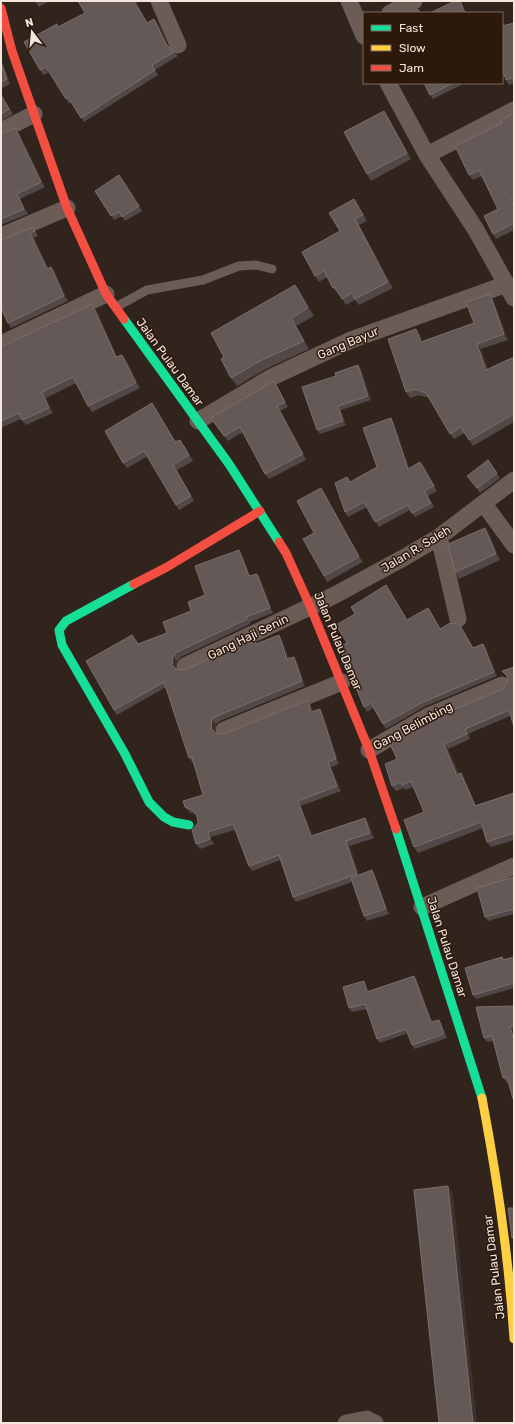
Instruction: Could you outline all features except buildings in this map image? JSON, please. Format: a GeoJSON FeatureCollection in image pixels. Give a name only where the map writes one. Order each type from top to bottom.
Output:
{"type":"FeatureCollection","features":[{"type":"Feature","properties":{"kind":"street"},"geometry":{"type":"LineString","coordinates":[[159,1],[178,45]]}},
{"type":"Feature","properties":{"kind":"street"},"geometry":{"type":"LineString","coordinates":[[349,1],[363,29]]}},
{"type":"Feature","properties":{"kind":"street"},"geometry":{"type":"LineString","coordinates":[[392,12],[414,1]]}},
{"type":"Feature","properties":{"kind":"street","name":"Jalan Pulau Damar"},"geometry":{"type":"LineString","coordinates":[[1,8],[12,51],[67,208],[110,301],[229,464],[286,553],[310,606],[369,750],[422,907],[480,1090],[491,1146],[512,1305],[514,1339]]}},
{"type":"Feature","properties":{"kind":"street"},"geometry":{"type":"LineString","coordinates":[[389,84],[427,155],[476,230],[511,291]]}},
{"type":"Feature","properties":{"kind":"street"},"geometry":{"type":"LineString","coordinates":[[427,155],[514,110]]}},
{"type":"Feature","properties":{"kind":"street"},"geometry":{"type":"LineString","coordinates":[[1,131],[34,114]]}},
{"type":"Feature","properties":{"kind":"street"},"geometry":{"type":"LineString","coordinates":[[1,236],[67,208]]}},
{"type":"Feature","properties":{"kind":"street","name":"Gang Bayur"},"geometry":{"type":"LineString","coordinates":[[198,421],[270,378],[351,340],[511,291]]}},
{"type":"Feature","properties":{"kind":"street"},"geometry":{"type":"LineString","coordinates":[[1,344],[110,301]]}},
{"type":"Feature","properties":{"kind":"street","name":"Jalan R. Saleh"},"geometry":{"type":"LineString","coordinates":[[310,606],[341,591],[439,537],[514,480]]}},
{"type":"Feature","properties":{"kind":"street"},"geometry":{"type":"LineString","coordinates":[[484,504],[514,545]]}},
{"type":"Feature","properties":{"kind":"street"},"geometry":{"type":"LineString","coordinates":[[189,825],[173,822],[164,818],[150,802],[125,754],[62,645],[59,630],[66,621],[167,567],[260,511]]}},
{"type":"Feature","properties":{"kind":"street"},"geometry":{"type":"LineString","coordinates":[[439,537],[458,619]]}},
{"type":"Feature","properties":{"kind":"street","name":"Gang Haji Senin"},"geometry":{"type":"LineString","coordinates":[[185,666],[310,606]]}},
{"type":"Feature","properties":{"kind":"street"},"geometry":{"type":"LineString","coordinates":[[224,730],[342,682]]}},
{"type":"Feature","properties":{"kind":"street","name":"Gang Belimbing"},"geometry":{"type":"LineString","coordinates":[[369,750],[428,716],[502,685]]}},
{"type":"Feature","properties":{"kind":"street"},"geometry":{"type":"LineString","coordinates":[[422,907],[514,866]]}},
{"type":"Feature","properties":{"kind":"street"},"geometry":{"type":"LineString","coordinates":[[346,1423],[367,1419],[375,1423]]}},
{"type":"Feature","properties":{"kind":"lane"},"geometry":{"type":"LineString","coordinates":[[110,301],[147,290],[203,280],[239,266],[256,265],[272,269]]}},
{"type":"Feature","properties":{"kind":"traffic: fast"},"geometry":{"type":"LineString","coordinates":[[124,319],[229,464],[279,542]]}},
{"type":"Feature","properties":{"kind":"traffic: fast"},"geometry":{"type":"LineString","coordinates":[[134,584],[66,621],[59,630],[62,645],[125,754],[149,802],[164,817],[173,822],[189,825]]}},
{"type":"Feature","properties":{"kind":"traffic: fast"},"geometry":{"type":"LineString","coordinates":[[396,829],[482,1098]]}},
{"type":"Feature","properties":{"kind":"traffic: slow"},"geometry":{"type":"LineString","coordinates":[[482,1098],[502,1218],[514,1339]]}},
{"type":"Feature","properties":{"kind":"traffic: jam"},"geometry":{"type":"LineString","coordinates":[[1,8],[12,51],[67,208],[106,294],[124,319]]}},
{"type":"Feature","properties":{"kind":"traffic: jam"},"geometry":{"type":"LineString","coordinates":[[134,584],[167,567],[260,511]]}},
{"type":"Feature","properties":{"kind":"traffic: jam"},"geometry":{"type":"LineString","coordinates":[[279,542],[286,553],[310,606],[369,750],[396,829]]}}]}
